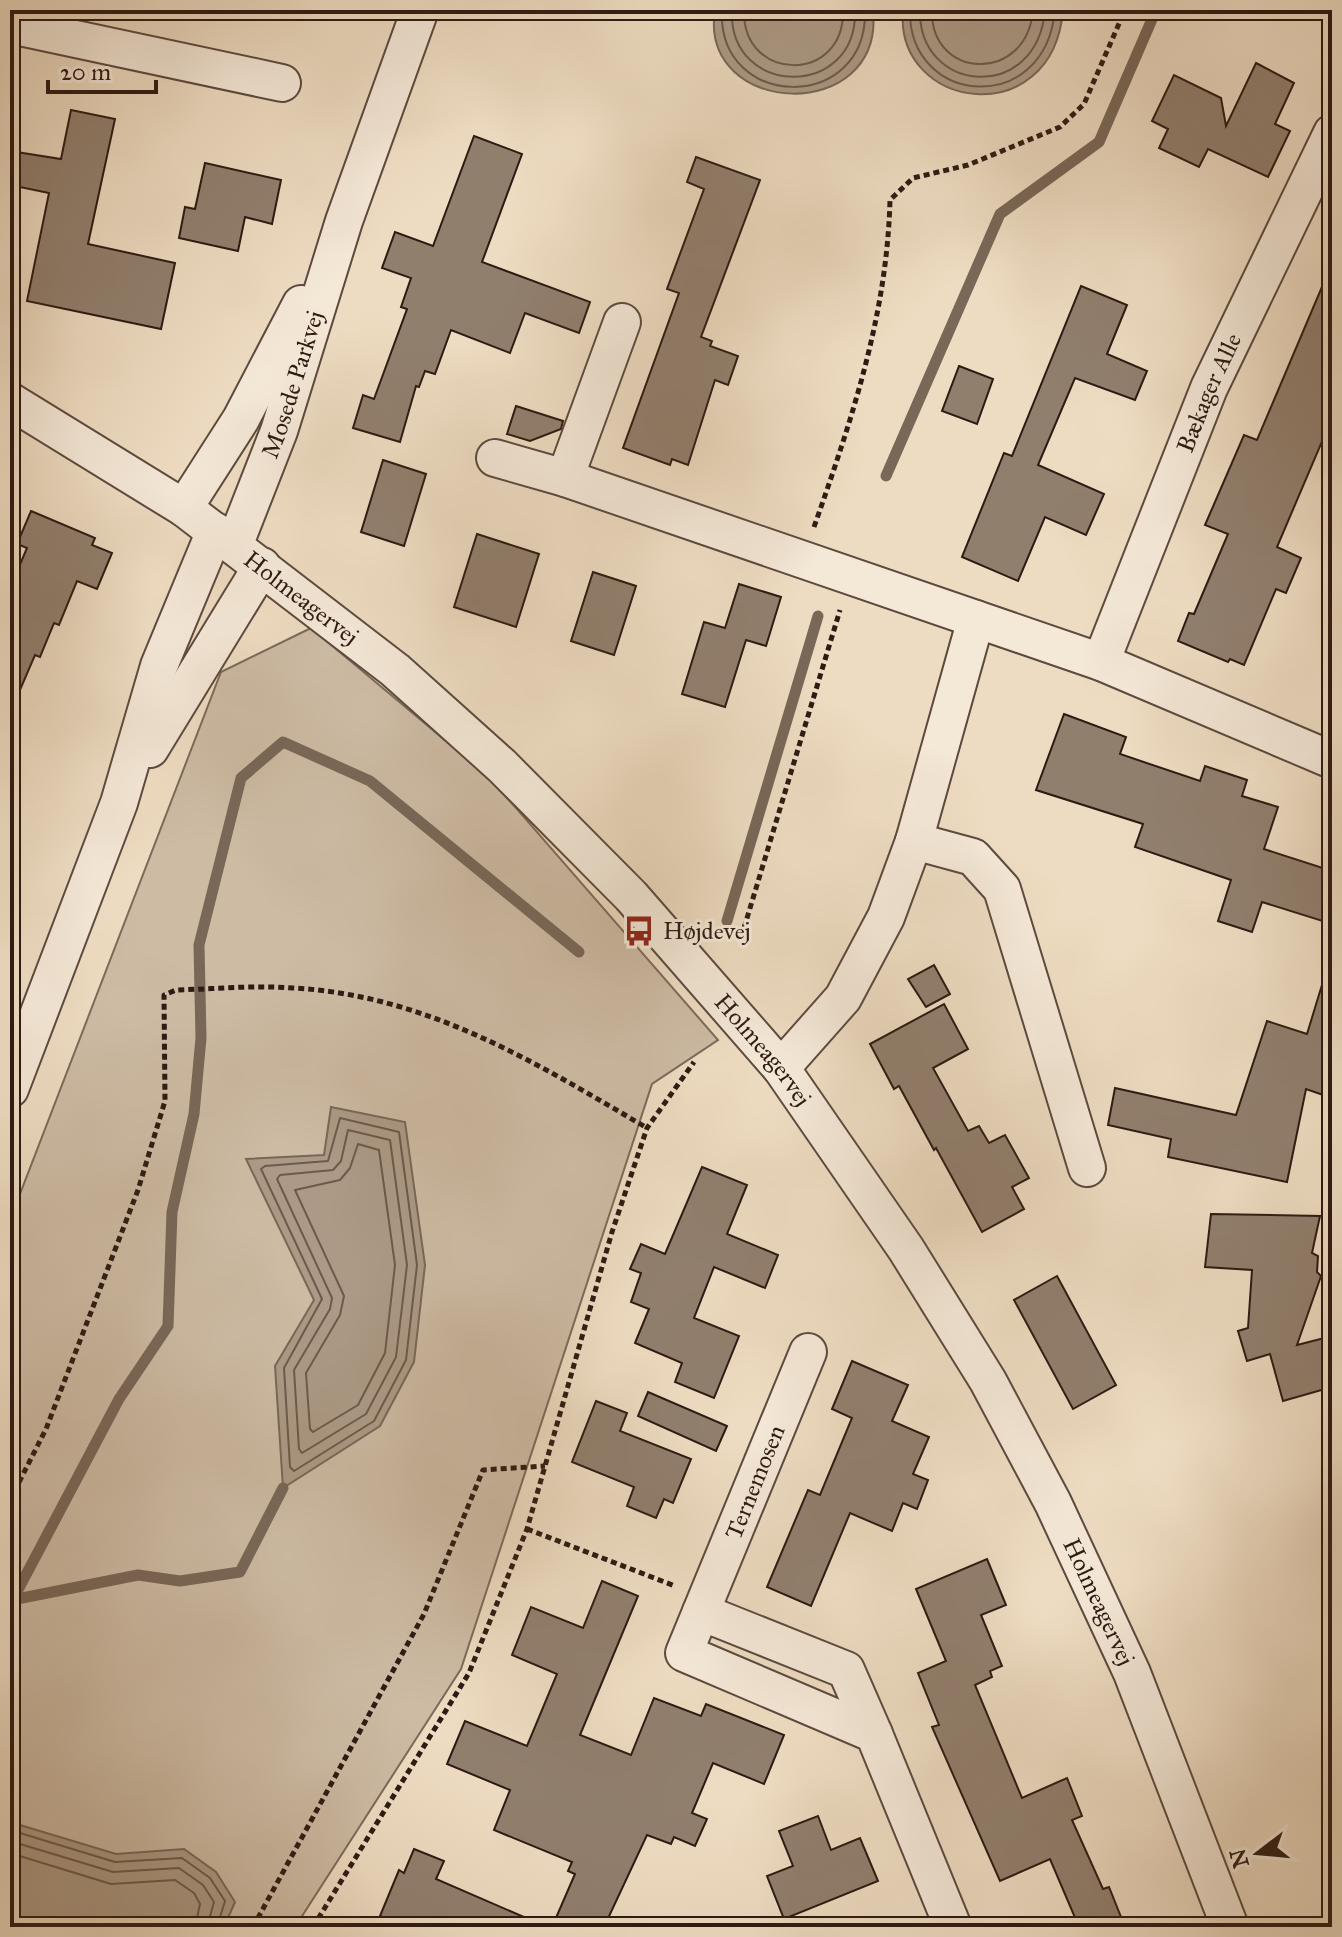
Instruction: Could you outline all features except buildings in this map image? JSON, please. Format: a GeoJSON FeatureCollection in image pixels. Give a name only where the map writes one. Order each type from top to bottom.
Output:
{"type":"FeatureCollection","features":[{"type":"Feature","properties":{"kind":"street","name":"Mosede Parkvej"},"geometry":{"type":"LineString","coordinates":[[10,1089],[119,803],[237,547],[279,431],[344,221],[420,10]]}},
{"type":"Feature","properties":{"kind":"street"},"geometry":{"type":"LineString","coordinates":[[10,25],[282,83]]}},
{"type":"Feature","properties":{"kind":"street","name":"Bækager Alle"},"geometry":{"type":"LineString","coordinates":[[1101,662],[1209,388],[1332,133]]}},
{"type":"Feature","properties":{"kind":"street","name":"Mosede Parkvej"},"geometry":{"type":"LineString","coordinates":[[184,508],[241,419],[344,221]]}},
{"type":"Feature","properties":{"kind":"street"},"geometry":{"type":"LineString","coordinates":[[565,478],[622,322]]}},
{"type":"Feature","properties":{"kind":"street","name":"Holmeagervej"},"geometry":{"type":"LineString","coordinates":[[10,401],[184,508],[395,670],[502,766],[631,896],[781,1068],[906,1249],[988,1381],[1053,1503],[1132,1673],[1230,1927]]}},
{"type":"Feature","properties":{"kind":"street"},"geometry":{"type":"LineString","coordinates":[[495,458],[565,478],[803,558],[1101,662],[1332,760]]}},
{"type":"Feature","properties":{"kind":"street","name":"Mosede Parkvej"},"geometry":{"type":"LineString","coordinates":[[119,803],[159,666],[237,547]]}},
{"type":"Feature","properties":{"kind":"street"},"geometry":{"type":"LineString","coordinates":[[781,1068],[843,998],[886,917],[914,841],[976,619]]}},
{"type":"Feature","properties":{"kind":"street"},"geometry":{"type":"LineString","coordinates":[[914,841],[973,857],[1002,889],[1087,1168]]}},
{"type":"Feature","properties":{"kind":"street","name":"Ternemosen"},"geometry":{"type":"LineString","coordinates":[[808,1352],[684,1653],[874,1734]]}},
{"type":"Feature","properties":{"kind":"street"},"geometry":{"type":"LineString","coordinates":[[701,1612],[846,1670],[953,1927]]}},
{"type":"Feature","properties":{"kind":"path"},"geometry":{"type":"LineString","coordinates":[[803,558],[856,410],[878,323],[889,238],[890,200],[913,178],[968,165],[1060,127],[1084,104],[1125,10]]}},
{"type":"Feature","properties":{"kind":"path"},"geometry":{"type":"LineString","coordinates":[[744,928],[850,575]]}},
{"type":"Feature","properties":{"kind":"path"},"geometry":{"type":"LineString","coordinates":[[10,1500],[46,1429],[138,1190],[165,1101],[164,995],[176,990],[294,988],[376,1001],[451,1021],[543,1067],[647,1128]]}},
{"type":"Feature","properties":{"kind":"path"},"geometry":{"type":"LineString","coordinates":[[313,1927],[469,1673],[527,1529],[612,1232],[647,1128],[694,1062]]}},
{"type":"Feature","properties":{"kind":"path"},"geometry":{"type":"LineString","coordinates":[[253,1927],[424,1614],[483,1470],[546,1466]]}},
{"type":"Feature","properties":{"kind":"path"},"geometry":{"type":"LineString","coordinates":[[527,1529],[679,1588],[701,1612]]}},
{"type":"Feature","properties":{"kind":"shaded area"},"geometry":{"type":"Polygon","coordinates":[[[311,628],[489,777],[718,1040],[652,1084],[461,1669],[295,1927],[10,1927],[10,1220],[221,672],[311,628]]]}},
{"type":"Feature","properties":{"kind":"water"},"geometry":{"type":"Polygon","coordinates":[[[715,10],[873,10],[869,47],[851,74],[824,89],[792,94],[761,88],[734,72],[717,46],[715,10]]]}},
{"type":"Feature","properties":{"kind":"water"},"geometry":{"type":"Polygon","coordinates":[[[903,10],[1063,10],[1053,49],[1033,76],[1006,91],[976,94],[947,87],[923,70],[907,44],[903,10]]]}},
{"type":"Feature","properties":{"kind":"water"},"geometry":{"type":"Polygon","coordinates":[[[331,1107],[405,1122],[425,1265],[414,1362],[380,1426],[283,1488],[275,1366],[314,1300],[246,1159],[324,1155],[331,1107]]]}},
{"type":"Feature","properties":{"kind":"water"},"geometry":{"type":"Polygon","coordinates":[[[10,1822],[116,1854],[184,1849],[216,1872],[235,1902],[224,1927],[10,1927],[10,1822]]]}},
{"type":"Feature","properties":{"kind":"waterway"},"geometry":{"type":"LineString","coordinates":[[886,476],[1000,214],[1099,142],[1156,10]]}},
{"type":"Feature","properties":{"kind":"waterway"},"geometry":{"type":"LineString","coordinates":[[727,921],[818,616]]}},
{"type":"Feature","properties":{"kind":"waterway"},"geometry":{"type":"LineString","coordinates":[[10,1605],[119,1399],[168,1326],[172,1212],[194,1114],[201,1038],[199,945],[241,778],[283,742],[370,781],[579,952]]}},
{"type":"Feature","properties":{"kind":"waterway"},"geometry":{"type":"LineString","coordinates":[[12,1600],[138,1575],[180,1581],[240,1572],[283,1488]]}},
{"type":"Feature","properties":{"kind":"place","name":"Højdevej"},"geometry":{"type":"Point","coordinates":[639,931]}}]}
